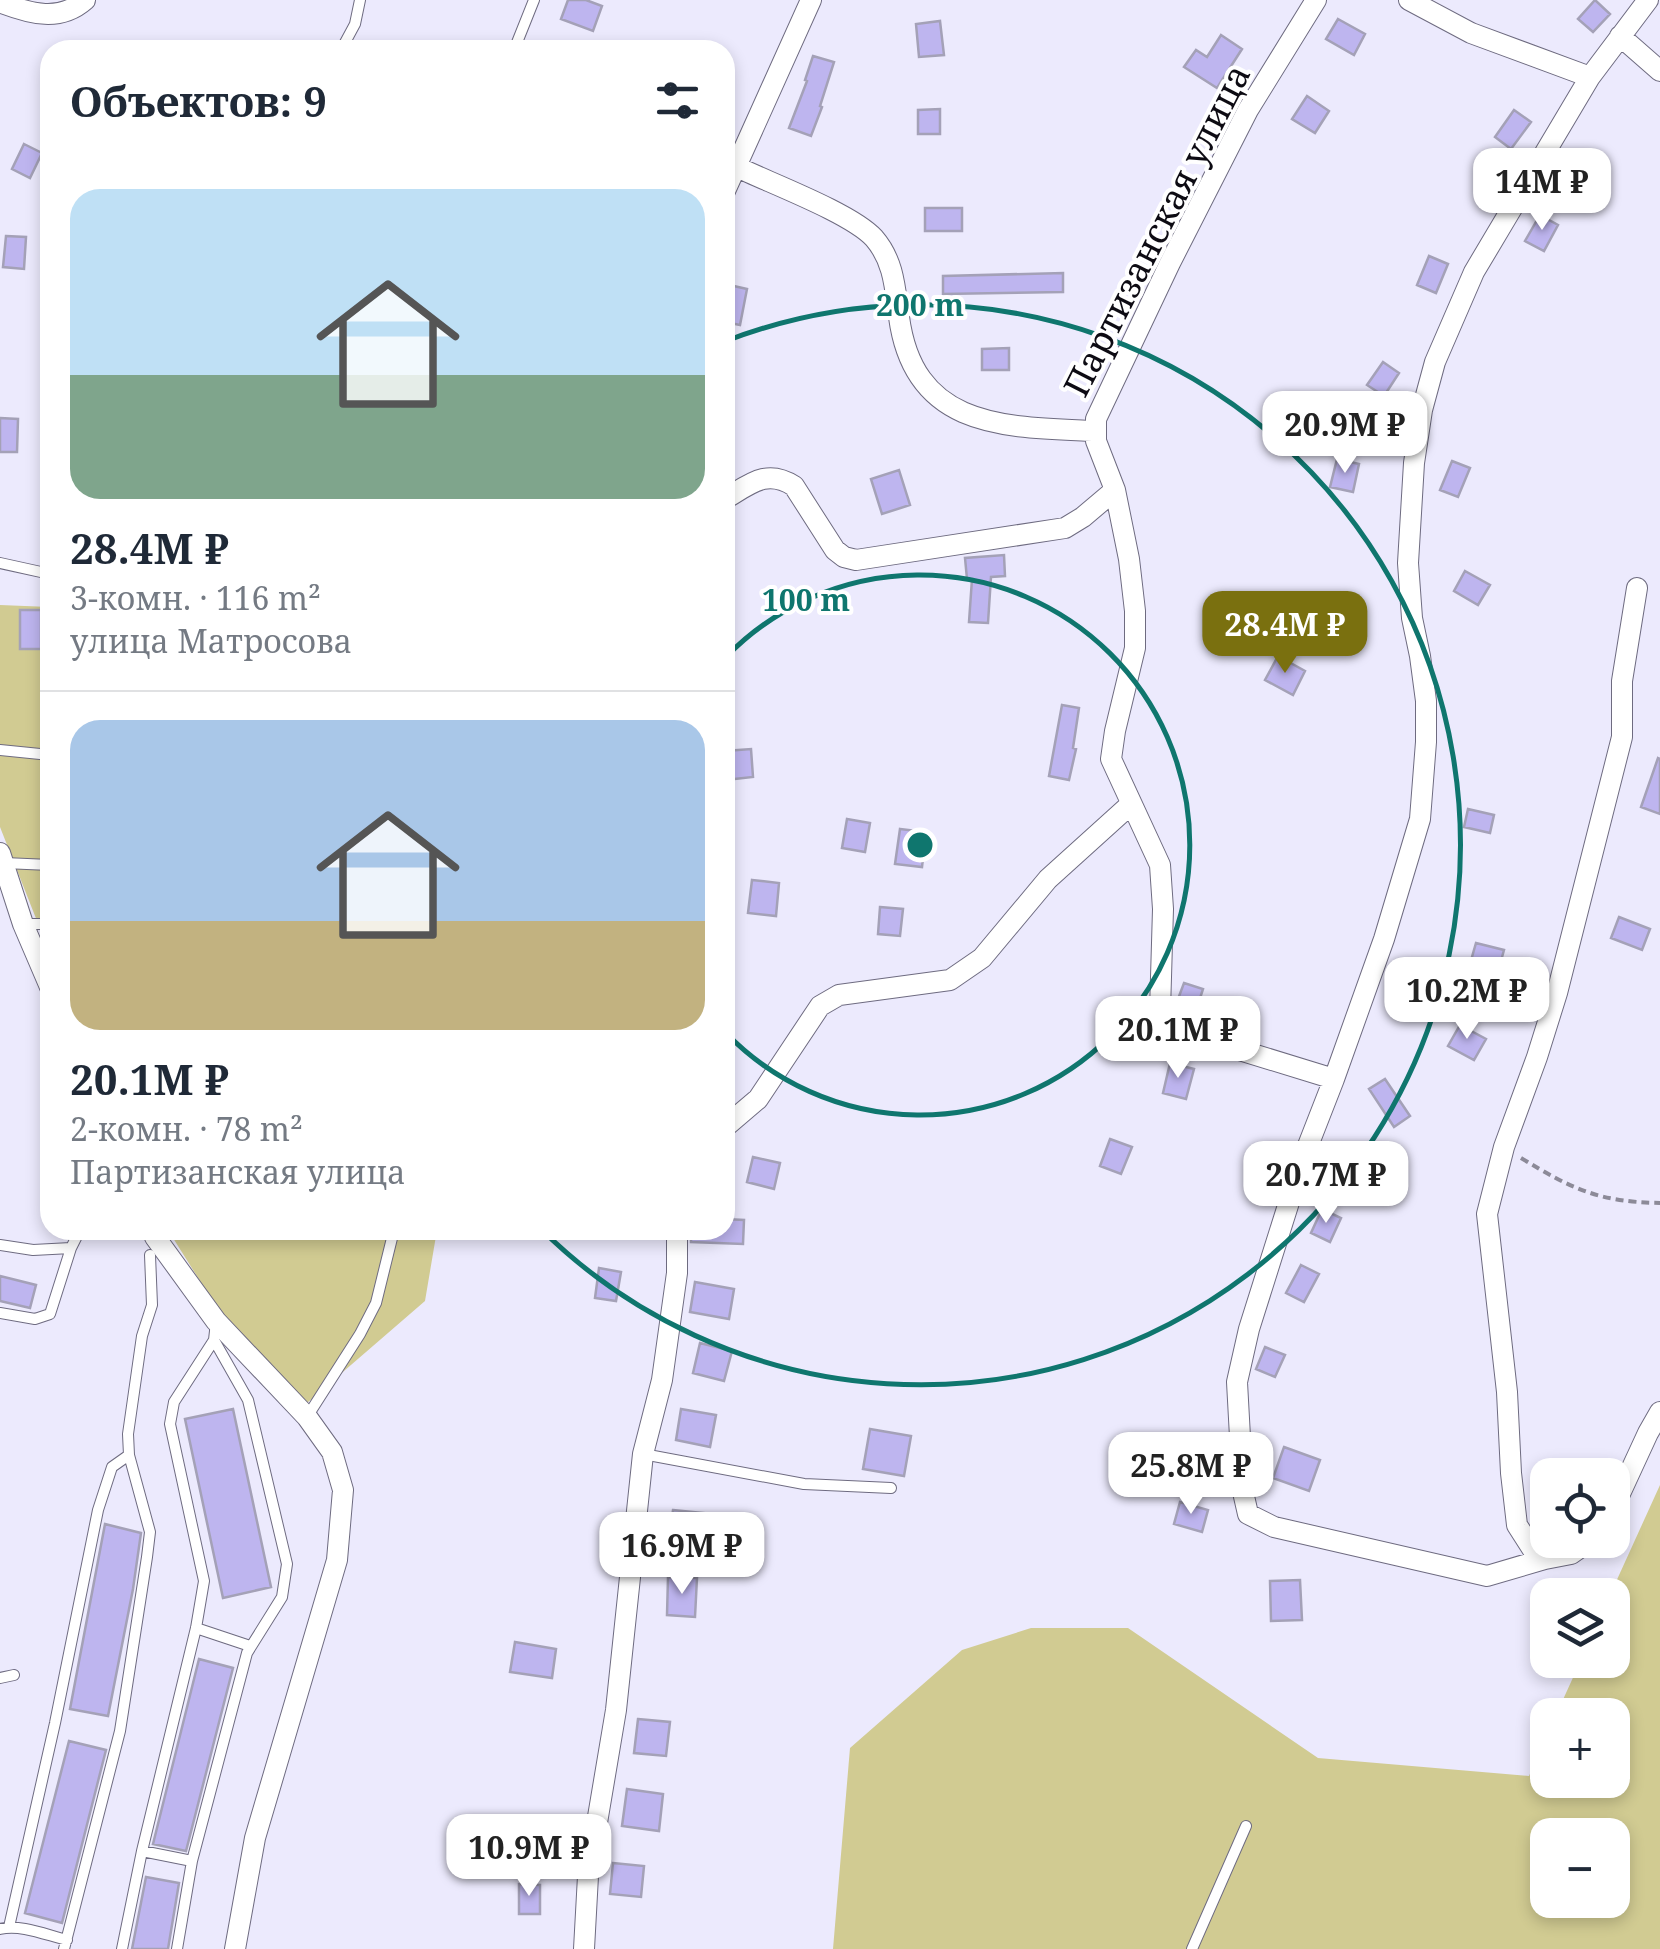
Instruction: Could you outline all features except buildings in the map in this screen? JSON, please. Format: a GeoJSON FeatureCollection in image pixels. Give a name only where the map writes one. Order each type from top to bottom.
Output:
{"type":"FeatureCollection","features":[{"type":"Feature","properties":{"kind":"street"},"geometry":{"type":"LineString","coordinates":[[2,5],[46,14],[62,13],[85,0]]}},
{"type":"Feature","properties":{"kind":"street"},"geometry":{"type":"LineString","coordinates":[[735,172],[811,0]]}},
{"type":"Feature","properties":{"kind":"street","name":"Партизанская улица"},"geometry":{"type":"LineString","coordinates":[[1316,0],[1248,110],[1170,263],[1094,431],[1115,490],[1135,612],[1135,648],[1110,759],[1160,865],[1160,1011],[1171,1029],[1334,1079]]}},
{"type":"Feature","properties":{"kind":"street"},"geometry":{"type":"LineString","coordinates":[[1409,0],[1470,33],[1590,76]]}},
{"type":"Feature","properties":{"kind":"street"},"geometry":{"type":"LineString","coordinates":[[1549,1558],[1488,1576],[1274,1527],[1248,1514],[1243,1492],[1237,1382],[1302,1162],[1384,939],[1420,819],[1426,701],[1412,618],[1408,562],[1414,463],[1435,362],[1474,272],[1590,76],[1648,0]]}},
{"type":"Feature","properties":{"kind":"street"},"geometry":{"type":"LineString","coordinates":[[1620,36],[1660,71]]}},
{"type":"Feature","properties":{"kind":"street"},"geometry":{"type":"LineString","coordinates":[[737,168],[845,218],[875,239],[893,271],[904,342],[913,367],[944,402],[998,424],[1094,431]]}},
{"type":"Feature","properties":{"kind":"street"},"geometry":{"type":"LineString","coordinates":[[735,494],[770,477],[783,479],[794,486],[835,550],[856,560],[1066,528],[1115,490]]}},
{"type":"Feature","properties":{"kind":"street"},"geometry":{"type":"LineString","coordinates":[[1544,1559],[1517,1526],[1487,1214],[1504,1147],[1558,993],[1622,736],[1622,680],[1637,588]]}},
{"type":"Feature","properties":{"kind":"street"},"geometry":{"type":"LineString","coordinates":[[735,1119],[758,1098],[820,1006],[839,995],[950,980],[982,958],[1048,878],[1131,804]]}},
{"type":"Feature","properties":{"kind":"street"},"geometry":{"type":"LineString","coordinates":[[2,858],[40,962]]}},
{"type":"Feature","properties":{"kind":"street"},"geometry":{"type":"LineString","coordinates":[[157,1240],[215,1331],[307,1418],[332,1452],[343,1490],[337,1560],[256,1838],[235,1949]]}},
{"type":"Feature","properties":{"kind":"street"},"geometry":{"type":"LineString","coordinates":[[584,1949],[588,1876],[616,1710],[643,1454],[662,1380],[677,1240]]}},
{"type":"Feature","properties":{"kind":"street"},"geometry":{"type":"LineString","coordinates":[[1630,1472],[1660,1412]]}},
{"type":"Feature","properties":{"kind":"lane"},"geometry":{"type":"LineString","coordinates":[[346,40],[356,24],[360,0]]}},
{"type":"Feature","properties":{"kind":"lane"},"geometry":{"type":"LineString","coordinates":[[518,40],[534,0]]}},
{"type":"Feature","properties":{"kind":"lane"},"geometry":{"type":"LineString","coordinates":[[0,564],[40,572]]}},
{"type":"Feature","properties":{"kind":"lane"},"geometry":{"type":"LineString","coordinates":[[0,750],[40,754]]}},
{"type":"Feature","properties":{"kind":"lane"},"geometry":{"type":"LineString","coordinates":[[2,858],[40,864]]}},
{"type":"Feature","properties":{"kind":"lane"},"geometry":{"type":"LineString","coordinates":[[24,924],[40,924]]}},
{"type":"Feature","properties":{"kind":"lane"},"geometry":{"type":"LineString","coordinates":[[0,1313],[35,1319],[50,1314],[75,1240]]}},
{"type":"Feature","properties":{"kind":"lane"},"geometry":{"type":"LineString","coordinates":[[307,1418],[376,1303],[392,1240]]}},
{"type":"Feature","properties":{"kind":"lane"},"geometry":{"type":"LineString","coordinates":[[0,1245],[33,1250],[71,1248]]}},
{"type":"Feature","properties":{"kind":"lane"},"geometry":{"type":"LineString","coordinates":[[130,1455],[112,1467],[98,1510],[55,1722],[4,1928],[66,1945],[120,1731],[147,1557],[150,1532],[128,1434],[142,1336],[152,1305],[150,1255]]}},
{"type":"Feature","properties":{"kind":"lane"},"geometry":{"type":"LineString","coordinates":[[122,1949],[204,1581],[170,1424],[174,1402],[215,1331]]}},
{"type":"Feature","properties":{"kind":"lane"},"geometry":{"type":"LineString","coordinates":[[177,1949],[192,1861],[250,1646],[282,1597],[287,1564],[248,1400],[215,1331]]}},
{"type":"Feature","properties":{"kind":"lane"},"geometry":{"type":"LineString","coordinates":[[643,1454],[804,1484],[891,1488]]}},
{"type":"Feature","properties":{"kind":"lane"},"geometry":{"type":"LineString","coordinates":[[196,1628],[250,1646]]}},
{"type":"Feature","properties":{"kind":"lane"},"geometry":{"type":"LineString","coordinates":[[0,1678],[14,1675]]}},
{"type":"Feature","properties":{"kind":"lane"},"geometry":{"type":"LineString","coordinates":[[1192,1949],[1246,1826]]}},
{"type":"Feature","properties":{"kind":"lane"},"geometry":{"type":"LineString","coordinates":[[142,1851],[192,1861]]}},
{"type":"Feature","properties":{"kind":"path"},"geometry":{"type":"LineString","coordinates":[[1504,1147],[1567,1186],[1608,1200],[1660,1204]]}},
{"type":"Feature","properties":{"kind":"shaded area"},"geometry":{"type":"Polygon","coordinates":[[[0,605],[40,607],[40,929],[0,827],[0,605]]]}},
{"type":"Feature","properties":{"kind":"shaded area"},"geometry":{"type":"Polygon","coordinates":[[[174,1240],[435,1240],[425,1301],[307,1403],[220,1313],[174,1240]]]}},
{"type":"Feature","properties":{"kind":"shaded area"},"geometry":{"type":"Polygon","coordinates":[[[1660,1485],[1660,1949],[833,1949],[850,1748],[962,1650],[1031,1628],[1128,1628],[1318,1758],[1530,1774],[1530,1798],[1630,1798],[1630,1698],[1564,1698],[1573,1678],[1630,1678],[1630,1578],[1618,1578],[1660,1485]]]}}]}
